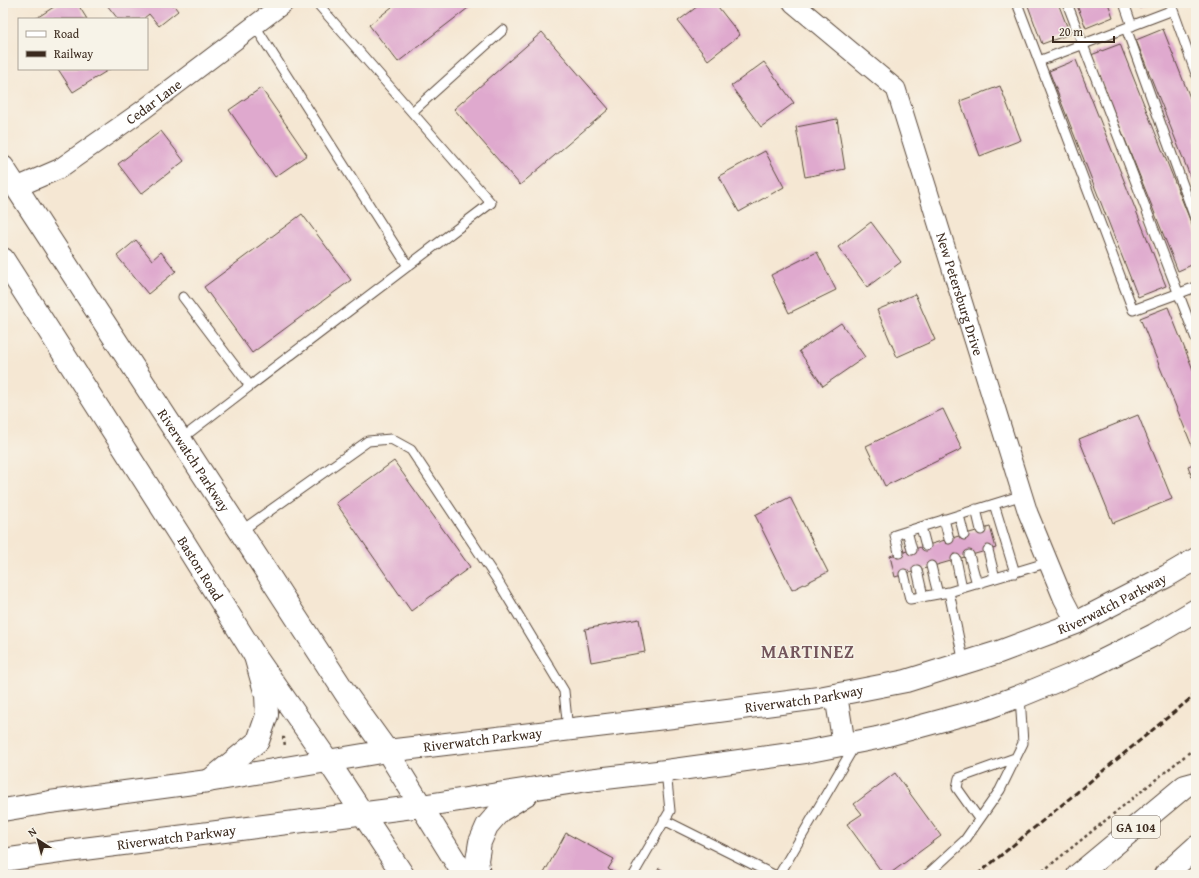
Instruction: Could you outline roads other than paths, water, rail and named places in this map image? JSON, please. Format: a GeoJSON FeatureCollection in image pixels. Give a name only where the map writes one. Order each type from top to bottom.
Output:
{"type":"FeatureCollection","features":[{"type":"Feature","properties":{"kind":"main road","name":"Riverwatch Parkway"},"geometry":{"type":"LineString","coordinates":[[3,167],[9,189],[181,439],[346,694],[387,751],[464,875]]}},
{"type":"Feature","properties":{"kind":"main road","name":"Baston Road"},"geometry":{"type":"LineString","coordinates":[[3,259],[255,656],[364,814],[403,875]]}},
{"type":"Feature","properties":{"kind":"main road","name":"Riverwatch Parkway"},"geometry":{"type":"LineString","coordinates":[[4,808],[208,782],[387,751],[568,730],[836,695],[906,681],[999,652],[1076,623],[1167,576],[1196,559]]}},
{"type":"Feature","properties":{"kind":"main road","name":"Riverwatch Parkway"},"geometry":{"type":"LineString","coordinates":[[3,860],[364,814],[588,780],[805,752],[850,743],[915,728],[984,709],[1020,696],[1088,668],[1154,635],[1196,610]]}},
{"type":"Feature","properties":{"kind":"main road"},"geometry":{"type":"LineString","coordinates":[[208,782],[258,741],[267,715],[266,695],[255,656]]}},
{"type":"Feature","properties":{"kind":"main road"},"geometry":{"type":"LineString","coordinates":[[836,695],[850,743]]}},
{"type":"Feature","properties":{"kind":"main road","name":"GA 104"},"geometry":{"type":"LineString","coordinates":[[1078,875],[1185,786],[1196,783]]}},
{"type":"Feature","properties":{"kind":"main road"},"geometry":{"type":"LineString","coordinates":[[479,875],[477,860],[480,842],[487,826],[500,811],[537,788]]}},
{"type":"Feature","properties":{"kind":"main road"},"geometry":{"type":"LineString","coordinates":[[1165,875],[1196,847]]}},
{"type":"Feature","properties":{"kind":"street","name":"Cedar Lane"},"geometry":{"type":"LineString","coordinates":[[9,189],[59,169],[144,110],[284,3]]}},
{"type":"Feature","properties":{"kind":"street","name":"New Petersburg Drive"},"geometry":{"type":"LineString","coordinates":[[793,3],[896,89],[1028,513],[1063,598],[1076,623]]}},
{"type":"Feature","properties":{"kind":"lane"},"geometry":{"type":"LineString","coordinates":[[181,439],[492,204],[317,3]]}},
{"type":"Feature","properties":{"kind":"lane"},"geometry":{"type":"LineString","coordinates":[[1017,3],[1134,310],[1196,287]]}},
{"type":"Feature","properties":{"kind":"lane"},"geometry":{"type":"LineString","coordinates":[[1067,3],[1196,339]]}},
{"type":"Feature","properties":{"kind":"lane"},"geometry":{"type":"LineString","coordinates":[[1124,3],[1129,27],[1196,221]]}},
{"type":"Feature","properties":{"kind":"lane"},"geometry":{"type":"LineString","coordinates":[[1039,61],[1129,27],[1172,7],[1196,74]]}},
{"type":"Feature","properties":{"kind":"lane"},"geometry":{"type":"LineString","coordinates":[[255,26],[408,266]]}},
{"type":"Feature","properties":{"kind":"lane"},"geometry":{"type":"LineString","coordinates":[[412,112],[503,30]]}},
{"type":"Feature","properties":{"kind":"lane"},"geometry":{"type":"LineString","coordinates":[[183,297],[250,386]]}},
{"type":"Feature","properties":{"kind":"lane"},"geometry":{"type":"LineString","coordinates":[[241,531],[368,441],[391,439],[411,450],[496,578],[564,691],[568,730]]}},
{"type":"Feature","properties":{"kind":"lane"},"geometry":{"type":"LineString","coordinates":[[899,553],[895,535],[1023,495]]}},
{"type":"Feature","properties":{"kind":"lane"},"geometry":{"type":"LineString","coordinates":[[994,504],[1015,573]]}},
{"type":"Feature","properties":{"kind":"lane"},"geometry":{"type":"LineString","coordinates":[[976,509],[981,530]]}},
{"type":"Feature","properties":{"kind":"lane"},"geometry":{"type":"LineString","coordinates":[[959,515],[964,535]]}},
{"type":"Feature","properties":{"kind":"lane"},"geometry":{"type":"LineString","coordinates":[[944,519],[949,539]]}},
{"type":"Feature","properties":{"kind":"lane"},"geometry":{"type":"LineString","coordinates":[[921,527],[926,546]]}},
{"type":"Feature","properties":{"kind":"lane"},"geometry":{"type":"LineString","coordinates":[[908,531],[912,550]]}},
{"type":"Feature","properties":{"kind":"lane"},"geometry":{"type":"LineString","coordinates":[[988,550],[995,578]]}},
{"type":"Feature","properties":{"kind":"lane"},"geometry":{"type":"LineString","coordinates":[[970,555],[977,584]]}},
{"type":"Feature","properties":{"kind":"lane"},"geometry":{"type":"LineString","coordinates":[[956,559],[962,588]]}},
{"type":"Feature","properties":{"kind":"lane"},"geometry":{"type":"LineString","coordinates":[[904,574],[910,599],[949,592],[1049,562]]}},
{"type":"Feature","properties":{"kind":"lane"},"geometry":{"type":"LineString","coordinates":[[931,566],[938,594]]}},
{"type":"Feature","properties":{"kind":"lane"},"geometry":{"type":"LineString","coordinates":[[917,570],[923,596]]}},
{"type":"Feature","properties":{"kind":"lane"},"geometry":{"type":"LineString","coordinates":[[949,592],[964,663]]}},
{"type":"Feature","properties":{"kind":"lane"},"geometry":{"type":"LineString","coordinates":[[927,875],[965,840],[1000,790],[1023,743],[1020,696]]}},
{"type":"Feature","properties":{"kind":"lane"},"geometry":{"type":"LineString","coordinates":[[779,875],[850,743]]}},
{"type":"Feature","properties":{"kind":"lane"},"geometry":{"type":"LineString","coordinates":[[979,819],[957,788],[959,778],[1015,758]]}},
{"type":"Feature","properties":{"kind":"lane"},"geometry":{"type":"LineString","coordinates":[[633,875],[670,811],[666,771]]}},
{"type":"Feature","properties":{"kind":"lane"},"geometry":{"type":"LineString","coordinates":[[664,820],[774,875]]}},
{"type":"Feature","properties":{"kind":"railway"},"geometry":{"type":"LineString","coordinates":[[977,875],[1196,694]]}},
{"type":"Feature","properties":{"kind":"district","name":"MARTINEZ"},"geometry":{"type":"Point","coordinates":[808,652]}}]}
